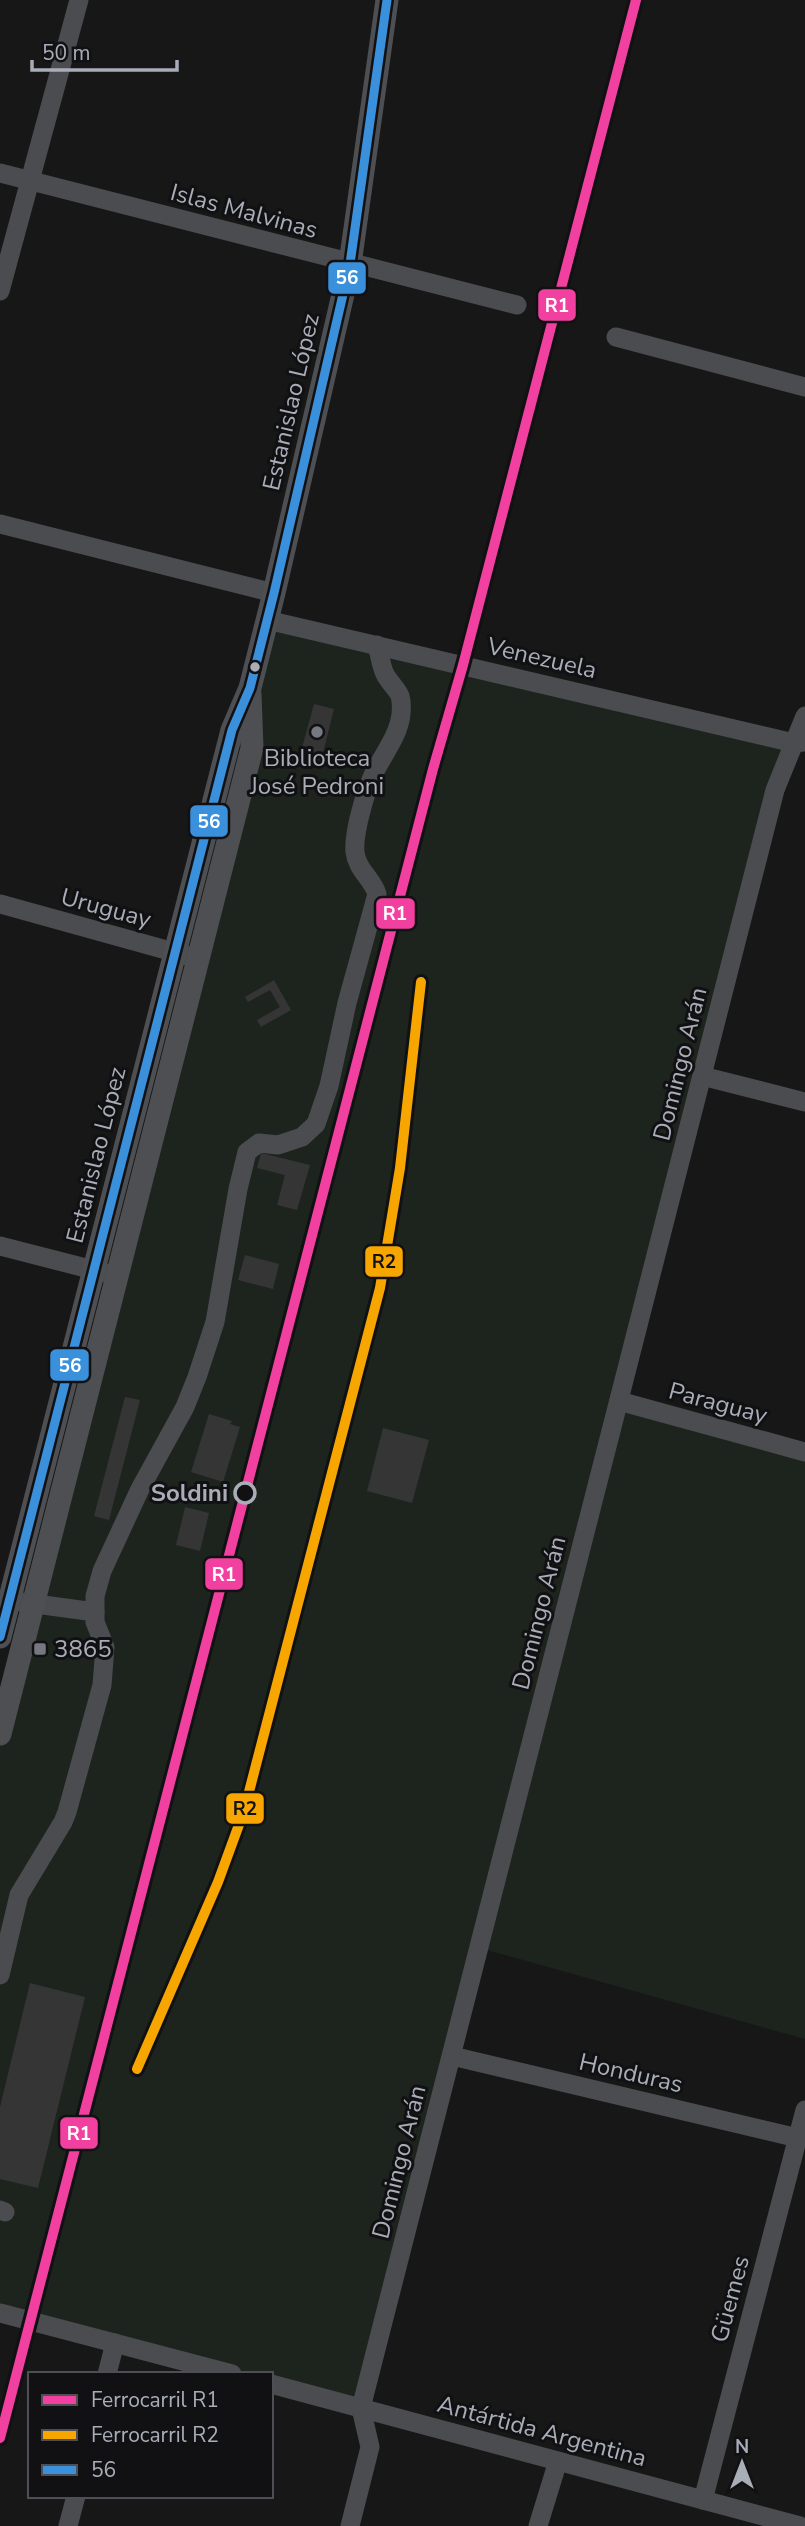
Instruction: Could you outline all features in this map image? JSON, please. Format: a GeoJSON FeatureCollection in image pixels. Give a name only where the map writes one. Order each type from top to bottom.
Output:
{"type":"FeatureCollection","features":[{"type":"Feature","properties":{"kind":"main road","name":"Estanislao López"},"geometry":{"type":"LineString","coordinates":[[0,1637],[5,1598],[94,1270],[232,730],[250,688],[274,593],[350,264],[387,0]]}},
{"type":"Feature","properties":{"kind":"main road","name":"Estanislao López"},"geometry":{"type":"LineString","coordinates":[[0,1734],[252,748],[250,688]]}},
{"type":"Feature","properties":{"kind":"street"},"geometry":{"type":"LineString","coordinates":[[0,291],[79,0]]}},
{"type":"Feature","properties":{"kind":"street","name":"Islas Malvinas"},"geometry":{"type":"LineString","coordinates":[[0,173],[517,305]]}},
{"type":"Feature","properties":{"kind":"street"},"geometry":{"type":"LineString","coordinates":[[616,337],[805,387]]}},
{"type":"Feature","properties":{"kind":"street"},"geometry":{"type":"LineString","coordinates":[[0,524],[274,593]]}},
{"type":"Feature","properties":{"kind":"street","name":"Venezuela"},"geometry":{"type":"LineString","coordinates":[[267,620],[800,742]]}},
{"type":"Feature","properties":{"kind":"street"},"geometry":{"type":"LineString","coordinates":[[1,1966],[19,1895],[63,1822],[77,1783],[102,1685],[105,1647],[95,1622],[94,1596],[102,1571],[140,1489],[185,1407],[197,1377],[215,1322],[247,1152],[259,1143],[278,1145],[302,1137],[316,1124],[329,1086],[347,1003],[377,894],[361,871],[355,851],[361,811],[373,775],[390,745],[401,716],[400,691],[385,675],[377,645]]}},
{"type":"Feature","properties":{"kind":"street","name":"Domingo Arán"},"geometry":{"type":"LineString","coordinates":[[350,2526],[370,2447],[361,2408],[775,790],[800,742],[805,716]]}},
{"type":"Feature","properties":{"kind":"street","name":"Uruguay"},"geometry":{"type":"LineString","coordinates":[[0,904],[198,959]]}},
{"type":"Feature","properties":{"kind":"street"},"geometry":{"type":"LineString","coordinates":[[702,1076],[805,1102]]}},
{"type":"Feature","properties":{"kind":"street"},"geometry":{"type":"LineString","coordinates":[[0,1246],[117,1276]]}},
{"type":"Feature","properties":{"kind":"street","name":"Paraguay"},"geometry":{"type":"LineString","coordinates":[[619,1401],[805,1452]]}},
{"type":"Feature","properties":{"kind":"street"},"geometry":{"type":"LineString","coordinates":[[5,1598],[33,1606],[95,1612]]}},
{"type":"Feature","properties":{"kind":"street","name":"Honduras"},"geometry":{"type":"LineString","coordinates":[[452,2056],[799,2151]]}},
{"type":"Feature","properties":{"kind":"street","name":"Güemes"},"geometry":{"type":"LineString","coordinates":[[703,2500],[799,2151],[805,2110]]}},
{"type":"Feature","properties":{"kind":"street"},"geometry":{"type":"LineString","coordinates":[[0,2313],[225,2372]]}},
{"type":"Feature","properties":{"kind":"street"},"geometry":{"type":"LineString","coordinates":[[108,2372],[116,2343]]}},
{"type":"Feature","properties":{"kind":"street","name":"Antártida Argentina"},"geometry":{"type":"LineString","coordinates":[[273,2385],[703,2500],[766,2521],[800,2526]]}},
{"type":"Feature","properties":{"kind":"street"},"geometry":{"type":"LineString","coordinates":[[538,2526],[558,2461]]}},
{"type":"Feature","properties":{"kind":"street"},"geometry":{"type":"LineString","coordinates":[[68,2526],[75,2498]]}},
{"type":"Feature","properties":{"kind":"shaded area"},"geometry":{"type":"Polygon","coordinates":[[[267,620],[794,743],[619,1401],[805,1452],[805,2039],[480,1948],[361,2408],[273,2385],[273,2372],[224,2372],[0,2313],[0,1734],[252,748],[267,620]]]}},
{"type":"Feature","properties":{"kind":"building","name":"Biblioteca José Pedroni"},"geometry":{"type":"Polygon","coordinates":[[[314,704],[334,709],[321,761],[300,755],[314,704]]]}},
{"type":"Feature","properties":{"kind":"building"},"geometry":{"type":"Polygon","coordinates":[[[274,980],[291,1010],[261,1027],[257,1020],[280,1007],[270,990],[248,1002],[245,997],[274,980]]]}},
{"type":"Feature","properties":{"kind":"building"},"geometry":{"type":"Polygon","coordinates":[[[261,1153],[310,1165],[297,1210],[277,1205],[285,1175],[257,1168],[261,1153]]]}},
{"type":"Feature","properties":{"kind":"building"},"geometry":{"type":"Polygon","coordinates":[[[245,1255],[279,1264],[273,1289],[238,1280],[245,1255]]]}},
{"type":"Feature","properties":{"kind":"building"},"geometry":{"type":"Polygon","coordinates":[[[125,1397],[140,1400],[109,1520],[94,1516],[125,1397]]]}},
{"type":"Feature","properties":{"kind":"building"},"geometry":{"type":"Polygon","coordinates":[[[209,1414],[232,1421],[230,1424],[240,1427],[223,1482],[191,1472],[209,1414]]]}},
{"type":"Feature","properties":{"kind":"building"},"geometry":{"type":"Polygon","coordinates":[[[383,1428],[429,1440],[412,1503],[367,1491],[383,1428]]]}},
{"type":"Feature","properties":{"kind":"building"},"geometry":{"type":"Polygon","coordinates":[[[185,1507],[209,1513],[200,1551],[176,1545],[185,1507]]]}},
{"type":"Feature","properties":{"kind":"building"},"geometry":{"type":"Polygon","coordinates":[[[30,1983],[85,1997],[38,2188],[0,2179],[0,2107],[30,1983]]]}},
{"type":"Feature","properties":{"kind":"rail line","name":"R1"},"geometry":{"type":"LineString","coordinates":[[0,2438],[433,769],[463,665],[636,0]]}},
{"type":"Feature","properties":{"kind":"rail line","name":"R2"},"geometry":{"type":"LineString","coordinates":[[137,2069],[218,1882],[244,1811],[380,1288],[400,1168],[421,982]]}},
{"type":"Feature","properties":{"kind":"transit line","name":"56"},"geometry":{"type":"LineString","coordinates":[[0,1637],[232,730],[250,688],[274,593],[350,264],[387,0]]}},
{"type":"Feature","properties":{"kind":"place","name":"Biblioteca José Pedroni"},"geometry":{"type":"Point","coordinates":[317,732]}},
{"type":"Feature","properties":{"kind":"place","name":"Soldini"},"geometry":{"type":"Point","coordinates":[245,1493]}},
{"type":"Feature","properties":{"kind":"place","name":"3865"},"geometry":{"type":"Point","coordinates":[40,1649]}}]}
